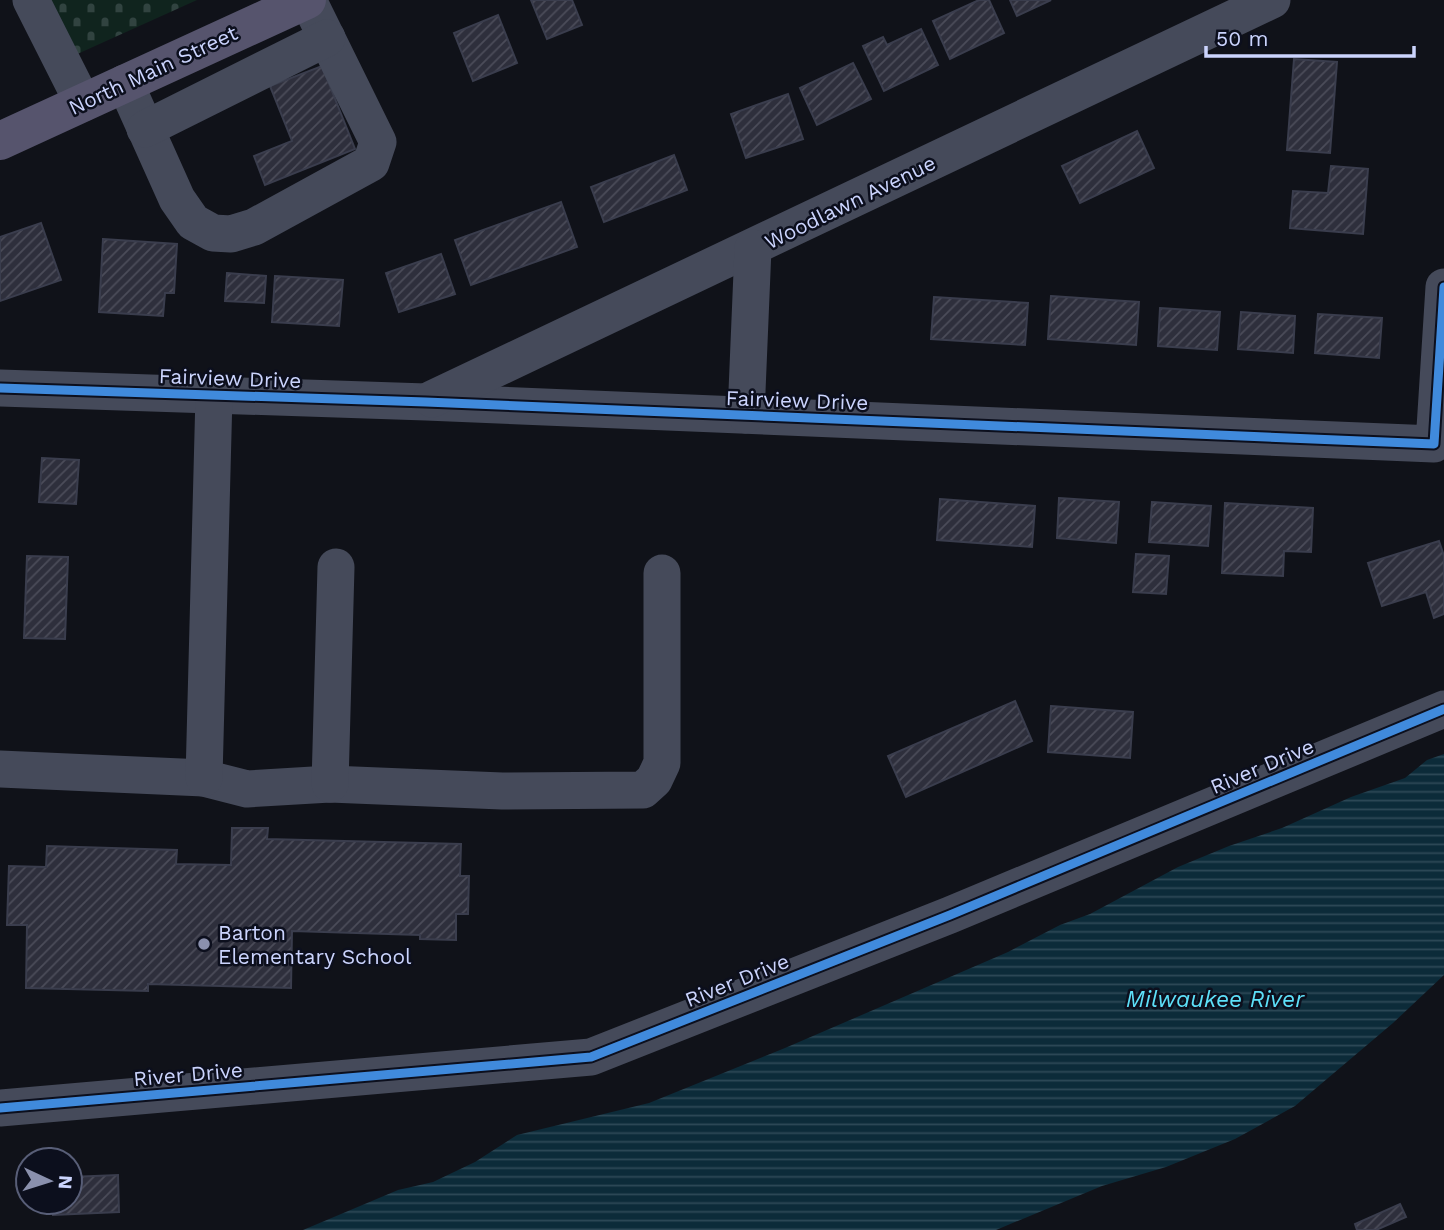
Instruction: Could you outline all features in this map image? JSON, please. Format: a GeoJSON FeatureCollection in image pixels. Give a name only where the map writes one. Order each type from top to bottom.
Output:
{"type":"FeatureCollection","features":[{"type":"Feature","properties":{"kind":"main road","name":"North Main Street"},"geometry":{"type":"LineString","coordinates":[[0,141],[301,1]]}},
{"type":"Feature","properties":{"kind":"street"},"geometry":{"type":"LineString","coordinates":[[31,0],[83,103]]}},
{"type":"Feature","properties":{"kind":"street","name":"Woodlawn Avenue"},"geometry":{"type":"LineString","coordinates":[[426,402],[1272,0]]}},
{"type":"Feature","properties":{"kind":"street"},"geometry":{"type":"LineString","coordinates":[[125,83],[177,199],[193,222],[213,233],[231,234],[254,227],[371,163],[378,142],[327,38],[301,1]]}},
{"type":"Feature","properties":{"kind":"street"},"geometry":{"type":"LineString","coordinates":[[145,129],[327,38]]}},
{"type":"Feature","properties":{"kind":"street"},"geometry":{"type":"LineString","coordinates":[[208,45],[228,87]]}},
{"type":"Feature","properties":{"kind":"street"},"geometry":{"type":"LineString","coordinates":[[746,415],[753,248]]}},
{"type":"Feature","properties":{"kind":"street","name":"Fairview Drive"},"geometry":{"type":"LineString","coordinates":[[0,387],[1434,444],[1444,287]]}},
{"type":"Feature","properties":{"kind":"street"},"geometry":{"type":"LineString","coordinates":[[204,778],[214,395]]}},
{"type":"Feature","properties":{"kind":"street"},"geometry":{"type":"LineString","coordinates":[[330,784],[335,567]]}},
{"type":"Feature","properties":{"kind":"street"},"geometry":{"type":"LineString","coordinates":[[0,769],[204,778],[247,789],[330,784],[502,790],[643,790],[654,780],[662,763],[662,573]]}},
{"type":"Feature","properties":{"kind":"street","name":"River Drive"},"geometry":{"type":"LineString","coordinates":[[0,1108],[591,1057],[950,915],[1444,709]]}},
{"type":"Feature","properties":{"kind":"green space"},"geometry":{"type":"Polygon","coordinates":[[[21,0],[197,0],[53,65],[21,0]]]}},
{"type":"Feature","properties":{"kind":"water","name":"Milwaukee River"},"geometry":{"type":"Polygon","coordinates":[[[1444,754],[1444,975],[1393,1023],[1295,1106],[1235,1139],[1166,1167],[1102,1186],[996,1230],[303,1230],[398,1190],[433,1182],[475,1162],[517,1135],[649,1103],[785,1048],[1008,952],[1060,925],[1090,914],[1178,867],[1405,778],[1427,760],[1444,754]]]}},
{"type":"Feature","properties":{"kind":"building"},"geometry":{"type":"Polygon","coordinates":[[[531,0],[572,0],[582,25],[547,39],[531,0]]]}},
{"type":"Feature","properties":{"kind":"building"},"geometry":{"type":"Polygon","coordinates":[[[979,0],[989,0],[1004,33],[950,59],[933,21],[979,0]]]}},
{"type":"Feature","properties":{"kind":"building"},"geometry":{"type":"Polygon","coordinates":[[[1010,0],[1051,0],[1017,16],[1010,0]]]}},
{"type":"Feature","properties":{"kind":"building"},"geometry":{"type":"Polygon","coordinates":[[[498,15],[517,63],[473,81],[454,33],[498,15]]]}},
{"type":"Feature","properties":{"kind":"building"},"geometry":{"type":"Polygon","coordinates":[[[921,29],[938,65],[884,91],[863,46],[883,37],[887,45],[921,29]]]}},
{"type":"Feature","properties":{"kind":"building"},"geometry":{"type":"Polygon","coordinates":[[[1294,59],[1337,62],[1330,153],[1287,150],[1294,59]]]}},
{"type":"Feature","properties":{"kind":"building"},"geometry":{"type":"Polygon","coordinates":[[[853,63],[871,99],[817,125],[800,88],[853,63]]]}},
{"type":"Feature","properties":{"kind":"building"},"geometry":{"type":"Polygon","coordinates":[[[322,66],[355,149],[265,185],[254,156],[292,141],[270,86],[322,66]]]}},
{"type":"Feature","properties":{"kind":"building"},"geometry":{"type":"Polygon","coordinates":[[[788,94],[803,139],[746,158],[731,114],[788,94]]]}},
{"type":"Feature","properties":{"kind":"building"},"geometry":{"type":"Polygon","coordinates":[[[1137,131],[1154,168],[1080,203],[1062,166],[1137,131]]]}},
{"type":"Feature","properties":{"kind":"building"},"geometry":{"type":"Polygon","coordinates":[[[674,155],[687,190],[604,222],[591,187],[674,155]]]}},
{"type":"Feature","properties":{"kind":"building"},"geometry":{"type":"Polygon","coordinates":[[[1331,166],[1368,169],[1363,234],[1290,228],[1293,191],[1328,193],[1331,166]]]}},
{"type":"Feature","properties":{"kind":"building"},"geometry":{"type":"Polygon","coordinates":[[[561,202],[577,247],[471,285],[455,240],[561,202]]]}},
{"type":"Feature","properties":{"kind":"building"},"geometry":{"type":"Polygon","coordinates":[[[41,223],[61,280],[0,301],[0,237],[41,223]]]}},
{"type":"Feature","properties":{"kind":"building"},"geometry":{"type":"Polygon","coordinates":[[[103,239],[177,244],[174,293],[165,293],[163,316],[99,312],[103,239]]]}},
{"type":"Feature","properties":{"kind":"building"},"geometry":{"type":"Polygon","coordinates":[[[441,254],[455,294],[399,312],[386,273],[441,254]]]}},
{"type":"Feature","properties":{"kind":"building"},"geometry":{"type":"Polygon","coordinates":[[[227,273],[266,276],[264,303],[225,301],[227,273]]]}},
{"type":"Feature","properties":{"kind":"building"},"geometry":{"type":"Polygon","coordinates":[[[275,276],[343,280],[339,326],[272,322],[275,276]]]}},
{"type":"Feature","properties":{"kind":"building"},"geometry":{"type":"Polygon","coordinates":[[[1051,296],[1139,302],[1136,345],[1048,339],[1051,296]]]}},
{"type":"Feature","properties":{"kind":"building"},"geometry":{"type":"Polygon","coordinates":[[[934,297],[1028,303],[1025,345],[931,339],[934,297]]]}},
{"type":"Feature","properties":{"kind":"building"},"geometry":{"type":"Polygon","coordinates":[[[1160,308],[1220,312],[1217,350],[1158,346],[1160,308]]]}},
{"type":"Feature","properties":{"kind":"building"},"geometry":{"type":"Polygon","coordinates":[[[1241,312],[1295,316],[1293,353],[1238,349],[1241,312]]]}},
{"type":"Feature","properties":{"kind":"building"},"geometry":{"type":"Polygon","coordinates":[[[1318,314],[1382,318],[1379,358],[1315,353],[1318,314]]]}},
{"type":"Feature","properties":{"kind":"building"},"geometry":{"type":"Polygon","coordinates":[[[42,458],[79,460],[76,504],[39,502],[42,458]]]}},
{"type":"Feature","properties":{"kind":"building"},"geometry":{"type":"Polygon","coordinates":[[[1059,498],[1119,502],[1116,543],[1057,538],[1059,498]]]}},
{"type":"Feature","properties":{"kind":"building"},"geometry":{"type":"Polygon","coordinates":[[[940,499],[1035,506],[1032,547],[937,540],[940,499]]]}},
{"type":"Feature","properties":{"kind":"building"},"geometry":{"type":"Polygon","coordinates":[[[1152,502],[1211,506],[1208,546],[1149,542],[1152,502]]]}},
{"type":"Feature","properties":{"kind":"building"},"geometry":{"type":"Polygon","coordinates":[[[1225,503],[1313,508],[1311,552],[1284,551],[1283,576],[1222,573],[1225,503]]]}},
{"type":"Feature","properties":{"kind":"building"},"geometry":{"type":"Polygon","coordinates":[[[1439,541],[1444,556],[1444,614],[1434,618],[1426,592],[1382,606],[1368,563],[1439,541]]]}},
{"type":"Feature","properties":{"kind":"building"},"geometry":{"type":"Polygon","coordinates":[[[1136,554],[1169,556],[1166,594],[1133,592],[1136,554]]]}},
{"type":"Feature","properties":{"kind":"building"},"geometry":{"type":"Polygon","coordinates":[[[27,556],[68,557],[65,639],[24,638],[27,556]]]}},
{"type":"Feature","properties":{"kind":"building"},"geometry":{"type":"Polygon","coordinates":[[[1015,701],[1032,741],[906,797],[888,756],[1015,701]]]}},
{"type":"Feature","properties":{"kind":"building"},"geometry":{"type":"Polygon","coordinates":[[[1051,706],[1133,712],[1130,758],[1048,752],[1051,706]]]}},
{"type":"Feature","properties":{"kind":"building"},"geometry":{"type":"Polygon","coordinates":[[[232,828],[268,828],[267,839],[461,844],[460,876],[469,876],[468,914],[456,914],[456,940],[420,939],[420,935],[292,931],[291,988],[148,984],[148,991],[26,988],[27,925],[7,925],[9,866],[46,867],[47,846],[177,850],[176,864],[231,865],[232,828]]]}},
{"type":"Feature","properties":{"kind":"building"},"geometry":{"type":"Polygon","coordinates":[[[118,1175],[119,1212],[84,1214],[84,1176],[118,1175]]]}},
{"type":"Feature","properties":{"kind":"building"},"geometry":{"type":"Polygon","coordinates":[[[1400,1204],[1406,1217],[1376,1230],[1357,1230],[1355,1224],[1400,1204]]]}},
{"type":"Feature","properties":{"kind":"cycle path"},"geometry":{"type":"LineString","coordinates":[[0,388],[426,402],[1434,444],[1444,287]]}},
{"type":"Feature","properties":{"kind":"cycle path"},"geometry":{"type":"LineString","coordinates":[[0,1108],[591,1057],[950,915],[1444,709]]}},
{"type":"Feature","properties":{"kind":"place","name":"Barton Elementary School"},"geometry":{"type":"Point","coordinates":[204,944]}}]}
